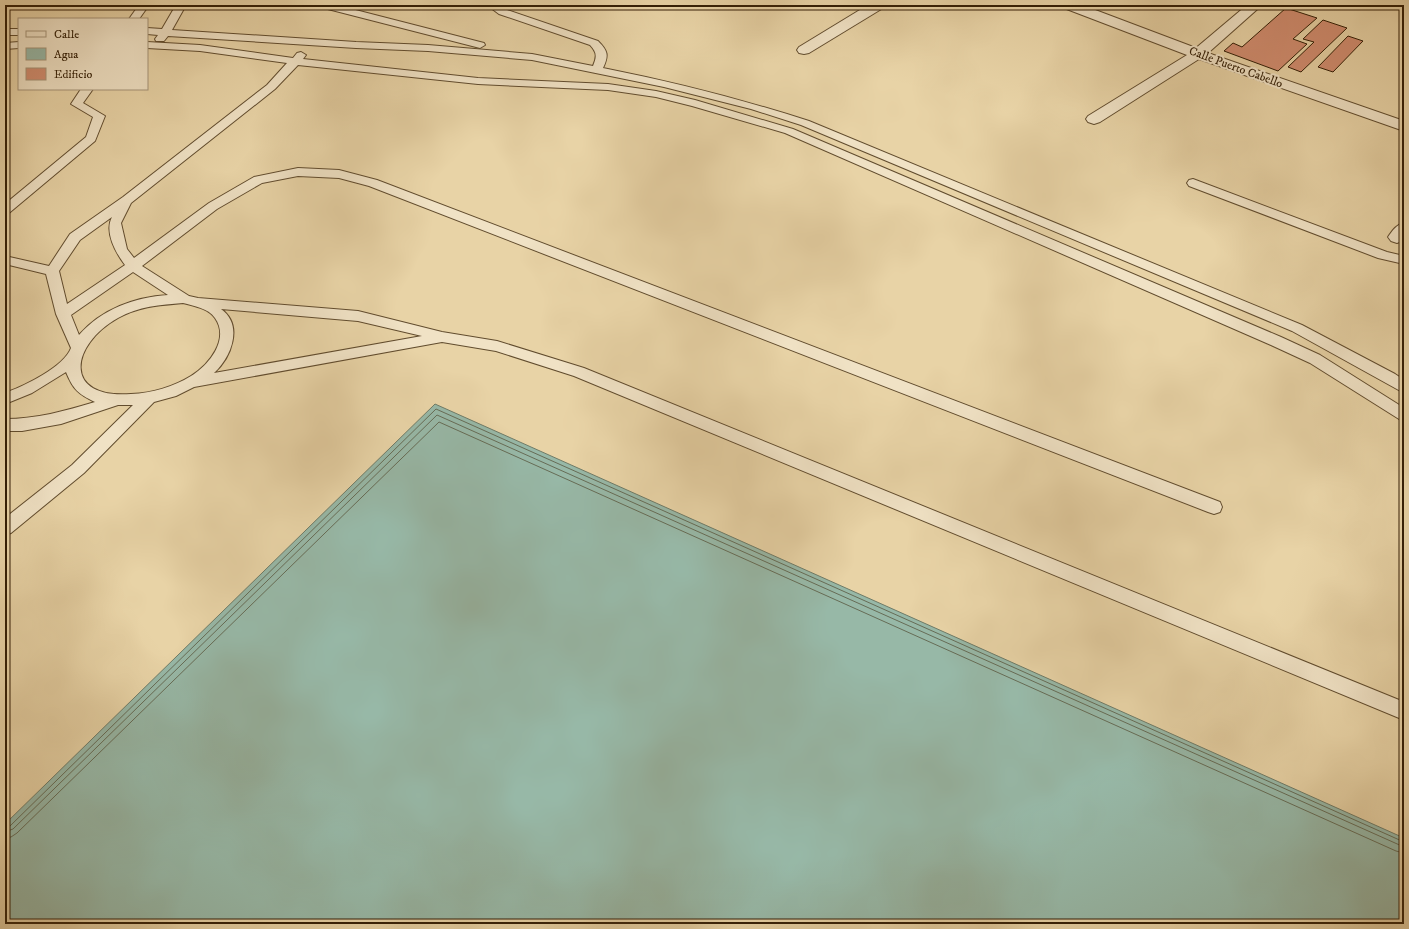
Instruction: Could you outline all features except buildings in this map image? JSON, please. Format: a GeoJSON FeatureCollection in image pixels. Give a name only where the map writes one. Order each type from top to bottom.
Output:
{"type":"FeatureCollection","features":[{"type":"Feature","properties":{"kind":"street"},"geometry":{"type":"LineString","coordinates":[[804,50],[878,5]]}},
{"type":"Feature","properties":{"kind":"street","name":"Calle Puerto Cabello"},"geometry":{"type":"LineString","coordinates":[[1070,5],[1198,54],[1404,126]]}},
{"type":"Feature","properties":{"kind":"street"},"geometry":{"type":"LineString","coordinates":[[1094,119],[1198,54],[1255,5]]}},
{"type":"Feature","properties":{"kind":"lane"},"geometry":{"type":"LineString","coordinates":[[135,18],[144,5]]}},
{"type":"Feature","properties":{"kind":"lane"},"geometry":{"type":"LineString","coordinates":[[151,44],[166,31],[181,5]]}},
{"type":"Feature","properties":{"kind":"lane"},"geometry":{"type":"LineString","coordinates":[[324,5],[532,57],[665,84],[755,107],[805,123],[1297,328],[1390,378],[1404,388]]}},
{"type":"Feature","properties":{"kind":"lane"},"geometry":{"type":"LineString","coordinates":[[492,5],[503,12],[594,43],[601,50],[602,59],[597,70]]}},
{"type":"Feature","properties":{"kind":"lane"},"geometry":{"type":"LineString","coordinates":[[148,31],[428,48],[532,57]]}},
{"type":"Feature","properties":{"kind":"lane"},"geometry":{"type":"LineString","coordinates":[[5,32],[18,32]]}},
{"type":"Feature","properties":{"kind":"lane"},"geometry":{"type":"LineString","coordinates":[[200,302],[212,307],[222,315],[227,324],[228,336],[225,348],[217,360],[205,372],[177,390],[148,399],[115,400],[98,397],[86,391],[77,382],[73,371],[75,353],[52,271],[75,237],[127,200],[271,87],[294,61],[315,42]]}},
{"type":"Feature","properties":{"kind":"lane"},"geometry":{"type":"LineString","coordinates":[[151,44],[200,48],[412,75],[608,87],[656,94],[695,103],[789,131],[1315,359],[1404,415]]}},
{"type":"Feature","properties":{"kind":"lane"},"geometry":{"type":"LineString","coordinates":[[5,46],[18,45]]}},
{"type":"Feature","properties":{"kind":"lane"},"geometry":{"type":"LineString","coordinates":[[5,210],[91,139],[99,116],[77,104],[86,90]]}},
{"type":"Feature","properties":{"kind":"lane"},"geometry":{"type":"LineString","coordinates":[[882,172],[898,162]]}},
{"type":"Feature","properties":{"kind":"lane"},"geometry":{"type":"LineString","coordinates":[[63,314],[133,266],[213,206],[258,180],[298,172],[339,174],[373,183],[1214,507]]}},
{"type":"Feature","properties":{"kind":"lane"},"geometry":{"type":"LineString","coordinates":[[1193,183],[1383,255],[1404,260]]}},
{"type":"Feature","properties":{"kind":"lane"},"geometry":{"type":"LineString","coordinates":[[127,200],[115,223],[121,250],[133,266],[184,299]]}},
{"type":"Feature","properties":{"kind":"lane"},"geometry":{"type":"LineString","coordinates":[[5,260],[52,271]]}},
{"type":"Feature","properties":{"kind":"lane"},"geometry":{"type":"LineString","coordinates":[[5,399],[43,382],[75,353],[87,335],[115,314],[150,301],[168,299],[184,299],[200,302],[358,316],[415,329],[442,338],[497,346],[579,372],[1404,711]]}},
{"type":"Feature","properties":{"kind":"lane"},"geometry":{"type":"LineString","coordinates":[[190,383],[442,338]]}},
{"type":"Feature","properties":{"kind":"lane"},"geometry":{"type":"LineString","coordinates":[[5,528],[78,469],[148,399]]}},
{"type":"Feature","properties":{"kind":"lane"},"geometry":{"type":"LineString","coordinates":[[5,425],[22,425],[61,418],[115,400]]}},
{"type":"Feature","properties":{"kind":"water"},"geometry":{"type":"Polygon","coordinates":[[[435,404],[1404,838],[1404,924],[5,924],[5,824],[435,404]]]}}]}
